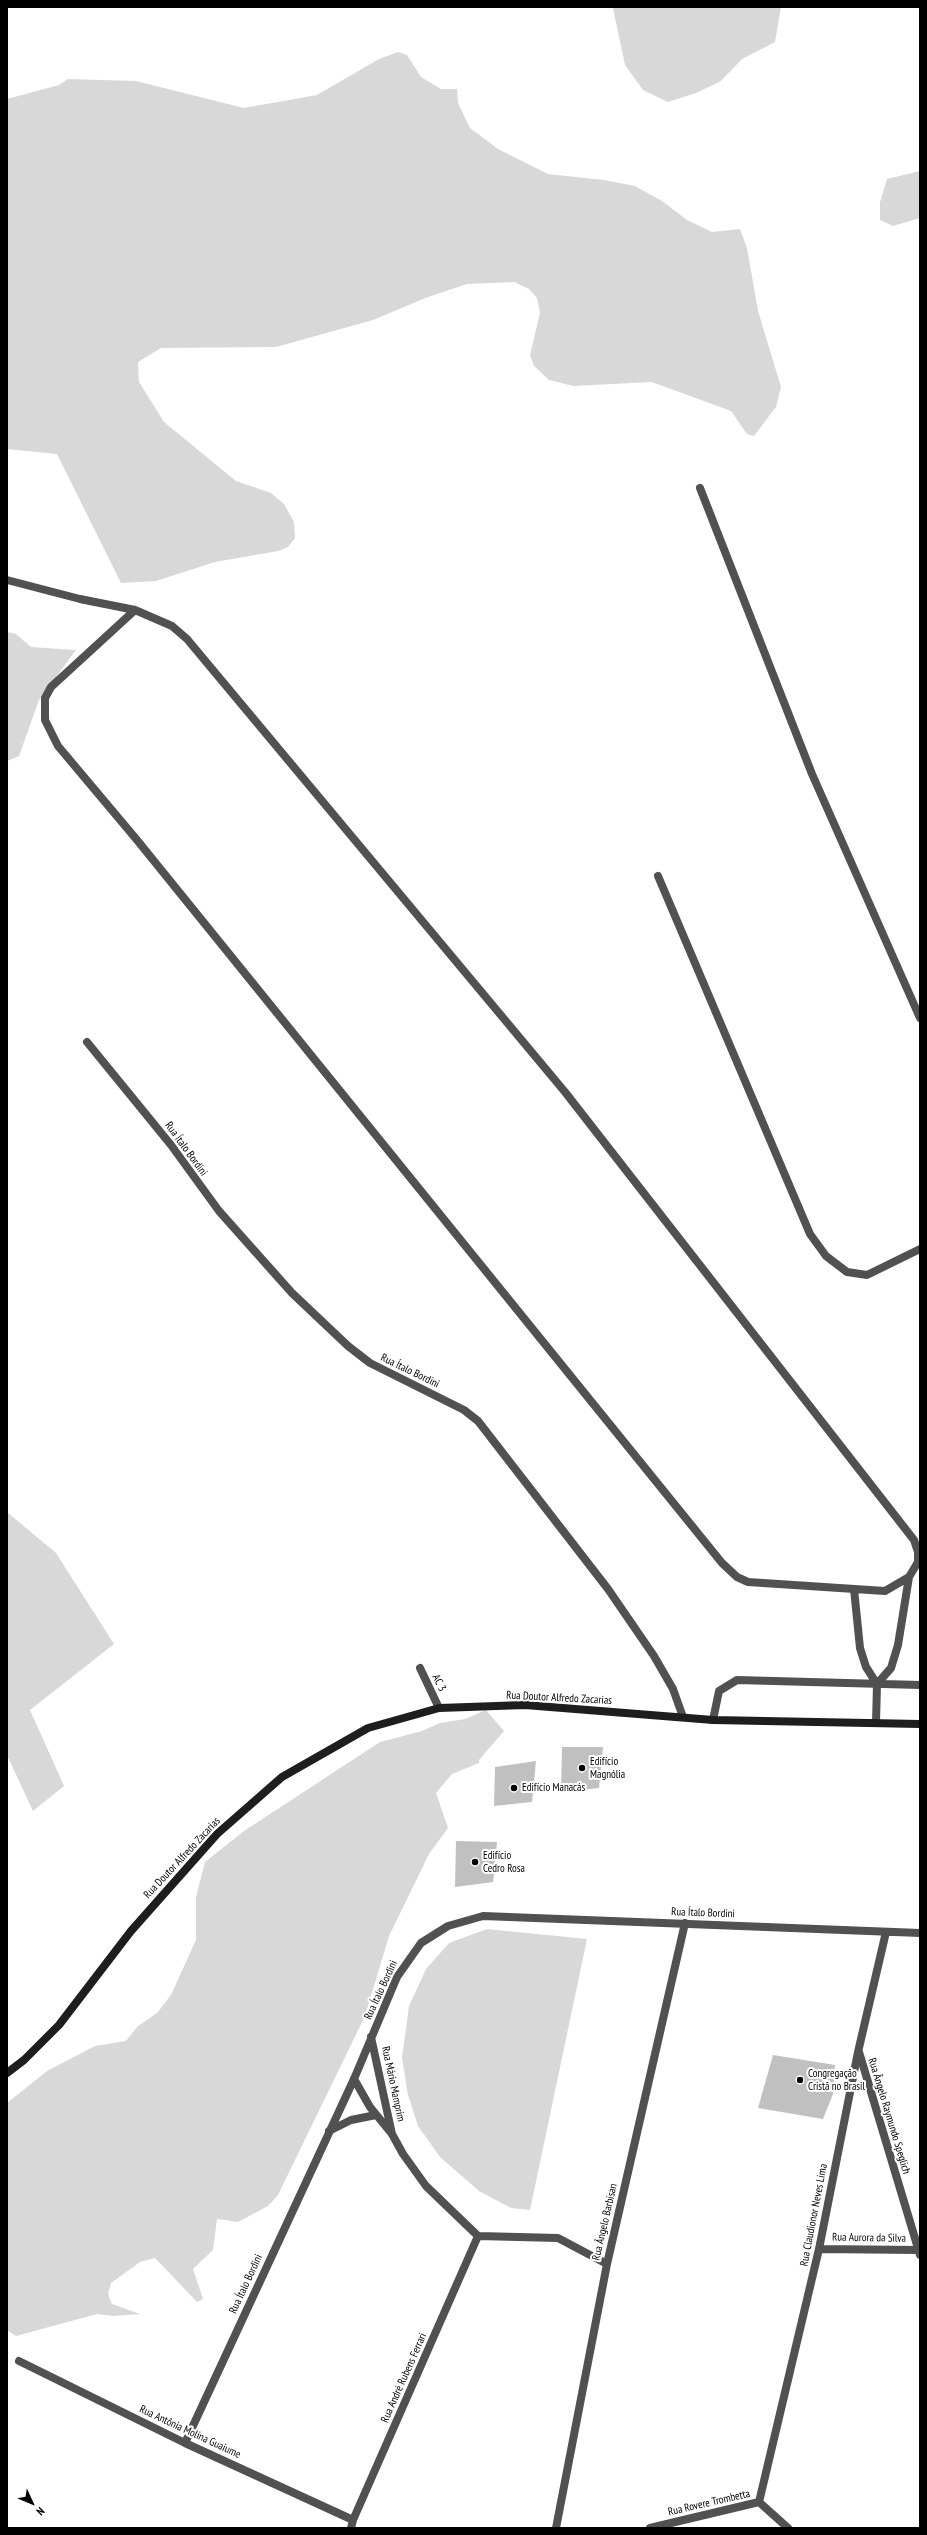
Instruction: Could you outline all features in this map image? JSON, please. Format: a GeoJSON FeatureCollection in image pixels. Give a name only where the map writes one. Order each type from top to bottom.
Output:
{"type":"FeatureCollection","features":[{"type":"Feature","properties":{"kind":"street"},"geometry":{"type":"LineString","coordinates":[[700,488],[812,774],[920,1018]]}},
{"type":"Feature","properties":{"kind":"street"},"geometry":{"type":"LineString","coordinates":[[7,580],[80,600],[134,610],[172,626],[187,639],[565,1092],[914,1540],[918,1552],[918,1562],[909,1577],[898,1645],[891,1668],[877,1684]]}},
{"type":"Feature","properties":{"kind":"street"},"geometry":{"type":"LineString","coordinates":[[134,610],[51,686],[45,698],[45,720],[58,746],[142,846],[722,1563],[737,1577],[748,1582],[854,1590],[885,1591],[909,1577]]}},
{"type":"Feature","properties":{"kind":"street"},"geometry":{"type":"LineString","coordinates":[[658,876],[810,1234],[826,1256],[846,1272],[867,1274],[920,1249]]}},
{"type":"Feature","properties":{"kind":"street","name":"Rua Ítalo Bordini"},"geometry":{"type":"LineString","coordinates":[[87,1042],[171,1145],[219,1210],[292,1294],[348,1346],[370,1363],[464,1410],[478,1421],[612,1595],[654,1656],[673,1689],[683,1718]]}},
{"type":"Feature","properties":{"kind":"street"},"geometry":{"type":"LineString","coordinates":[[854,1590],[860,1648],[866,1668],[877,1684],[876,1723]]}},
{"type":"Feature","properties":{"kind":"street","name":"AC 3"},"geometry":{"type":"LineString","coordinates":[[420,1668],[439,1708]]}},
{"type":"Feature","properties":{"kind":"street"},"geometry":{"type":"LineString","coordinates":[[713,1720],[719,1691],[737,1680],[920,1685]]}},
{"type":"Feature","properties":{"kind":"street","name":"Rua Doutor Alfredo Zacarias"},"geometry":{"type":"LineString","coordinates":[[7,2073],[24,2060],[59,2025],[131,1931],[217,1834],[282,1777],[368,1728],[439,1708],[526,1705],[713,1720],[920,1724]]}},
{"type":"Feature","properties":{"kind":"street","name":"Rua Ítalo Bordini"},"geometry":{"type":"LineString","coordinates":[[185,2443],[354,2079],[397,1976],[407,1960],[421,1944],[448,1926],[483,1916],[920,1933]]}},
{"type":"Feature","properties":{"kind":"street","name":"Rua Ângelo Barbisan"},"geometry":{"type":"LineString","coordinates":[[556,2528],[607,2264],[685,1923]]}},
{"type":"Feature","properties":{"kind":"street","name":"Rua Claudionor Neves Lima"},"geometry":{"type":"LineString","coordinates":[[759,2502],[819,2249],[858,2052],[886,1932]]}},
{"type":"Feature","properties":{"kind":"street","name":"Rua Mário Mamprim"},"geometry":{"type":"LineString","coordinates":[[371,2037],[384,2086],[392,2134]]}},
{"type":"Feature","properties":{"kind":"street","name":"Rua Ângelo Raymundo Speglich"},"geometry":{"type":"LineString","coordinates":[[858,2052],[919,2252]]}},
{"type":"Feature","properties":{"kind":"street","name":"Rua Mário Mamprim"},"geometry":{"type":"LineString","coordinates":[[354,2079],[376,2115],[392,2134],[403,2154],[426,2186],[478,2236]]}},
{"type":"Feature","properties":{"kind":"street","name":"Rua Mário Mamprim"},"geometry":{"type":"LineString","coordinates":[[329,2131],[351,2120],[376,2115]]}},
{"type":"Feature","properties":{"kind":"street"},"geometry":{"type":"LineString","coordinates":[[478,2236],[558,2238],[607,2264]]}},
{"type":"Feature","properties":{"kind":"street","name":"Rua André Rubens Ferrari"},"geometry":{"type":"LineString","coordinates":[[352,2524],[478,2236]]}},
{"type":"Feature","properties":{"kind":"street","name":"Rua Aurora da Silva"},"geometry":{"type":"LineString","coordinates":[[819,2249],[919,2252]]}},
{"type":"Feature","properties":{"kind":"street","name":"Rua Antônia Molina Guaiume"},"geometry":{"type":"LineString","coordinates":[[19,2361],[352,2524]]}},
{"type":"Feature","properties":{"kind":"street","name":"Rua Rovere Trombetta"},"geometry":{"type":"LineString","coordinates":[[650,2528],[759,2502],[788,2528]]}},
{"type":"Feature","properties":{"kind":"shaded area"},"geometry":{"type":"Polygon","coordinates":[[[781,7],[775,42],[742,59],[721,81],[696,93],[668,102],[643,90],[625,65],[613,8],[781,7]]]}},
{"type":"Feature","properties":{"kind":"shaded area"},"geometry":{"type":"Polygon","coordinates":[[[398,52],[407,55],[421,77],[441,89],[457,89],[458,103],[470,128],[498,149],[548,174],[604,180],[635,186],[662,201],[687,220],[712,232],[740,229],[747,248],[758,311],[781,387],[776,407],[754,436],[747,434],[731,411],[652,382],[573,386],[549,380],[534,366],[530,355],[540,313],[537,298],[529,289],[514,282],[467,284],[428,297],[373,320],[276,347],[161,348],[138,362],[139,382],[164,422],[236,481],[271,493],[284,504],[294,522],[295,538],[288,547],[278,551],[215,562],[156,581],[121,583],[57,454],[7,449],[7,99],[59,85],[68,79],[136,81],[244,108],[317,95],[379,59],[398,52]]]}},
{"type":"Feature","properties":{"kind":"shaded area"},"geometry":{"type":"Polygon","coordinates":[[[920,171],[920,218],[893,226],[880,220],[880,202],[887,179],[920,171]]]}},
{"type":"Feature","properties":{"kind":"shaded area"},"geometry":{"type":"Polygon","coordinates":[[[7,632],[16,634],[31,647],[76,650],[39,700],[19,756],[7,761],[7,632]]]}},
{"type":"Feature","properties":{"kind":"shaded area"},"geometry":{"type":"Polygon","coordinates":[[[7,1512],[56,1553],[114,1644],[30,1710],[64,1786],[33,1811],[7,1755],[7,1512]]]}},
{"type":"Feature","properties":{"kind":"shaded area"},"geometry":{"type":"Polygon","coordinates":[[[486,1710],[504,1731],[479,1760],[479,1763],[452,1774],[436,1793],[448,1828],[429,1854],[389,1936],[365,2016],[278,2195],[268,2206],[238,2222],[217,2219],[213,2250],[193,2269],[203,2299],[197,2302],[155,2258],[140,2262],[111,2283],[108,2294],[112,2304],[140,2314],[113,2316],[97,2314],[16,2336],[7,2330],[7,2103],[47,2071],[95,2046],[126,2041],[137,2027],[157,2013],[171,1995],[196,1940],[196,1897],[205,1862],[244,1831],[380,1742],[422,1731],[440,1723],[465,1719],[486,1710]]]}},
{"type":"Feature","properties":{"kind":"shaded area"},"geometry":{"type":"Polygon","coordinates":[[[487,1929],[587,1939],[530,2210],[511,2208],[479,2191],[440,2157],[418,2126],[408,2095],[402,2058],[409,2006],[426,1969],[449,1943],[487,1929]]]}},
{"type":"Feature","properties":{"kind":"building","name":"Edifício Magnólia"},"geometry":{"type":"Polygon","coordinates":[[[562,1747],[603,1747],[599,1788],[561,1792],[562,1747]]]}},
{"type":"Feature","properties":{"kind":"building","name":"Edifício Manacás"},"geometry":{"type":"Polygon","coordinates":[[[536,1761],[532,1802],[494,1806],[495,1767],[536,1761]]]}},
{"type":"Feature","properties":{"kind":"building","name":"Edifício Cedro Rosa"},"geometry":{"type":"Polygon","coordinates":[[[456,1841],[497,1842],[493,1882],[455,1887],[456,1841]]]}},
{"type":"Feature","properties":{"kind":"building","name":"Congregação Cristã no Brasil"},"geometry":{"type":"Polygon","coordinates":[[[773,2055],[835,2065],[833,2094],[823,2119],[758,2108],[773,2055]]]}},
{"type":"Feature","properties":{"kind":"place","name":"Edifício Magnólia"},"geometry":{"type":"Point","coordinates":[582,1768]}},
{"type":"Feature","properties":{"kind":"place","name":"Edifício Manacás"},"geometry":{"type":"Point","coordinates":[514,1788]}},
{"type":"Feature","properties":{"kind":"place","name":"Edifício Cedro Rosa"},"geometry":{"type":"Point","coordinates":[475,1862]}},
{"type":"Feature","properties":{"kind":"place","name":"Congregação Cristã no Brasil"},"geometry":{"type":"Point","coordinates":[800,2080]}}]}
